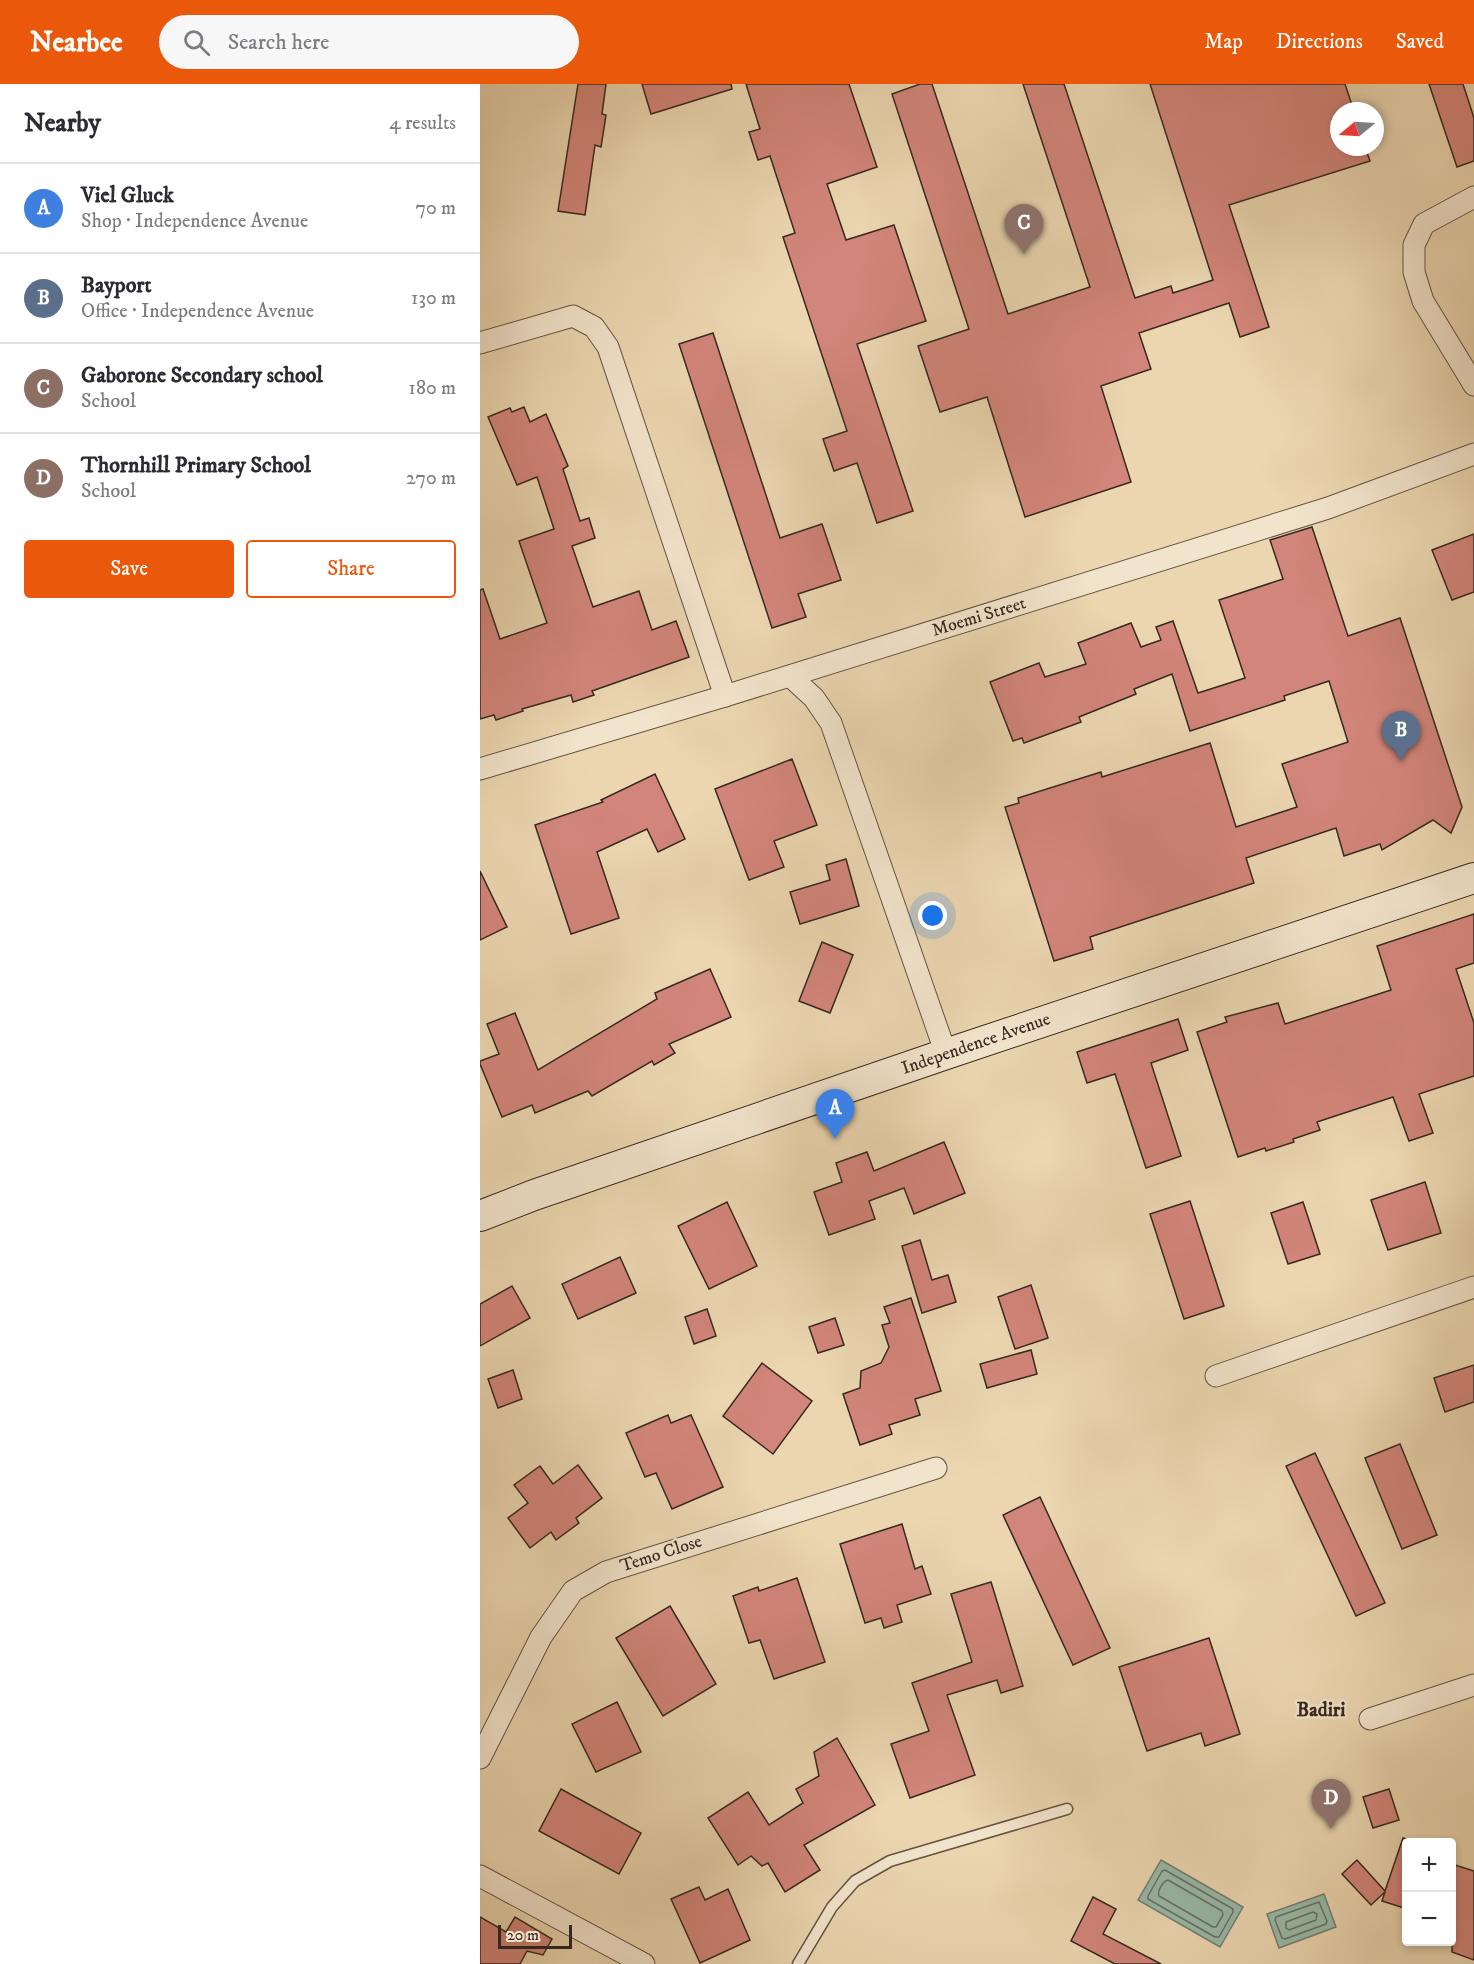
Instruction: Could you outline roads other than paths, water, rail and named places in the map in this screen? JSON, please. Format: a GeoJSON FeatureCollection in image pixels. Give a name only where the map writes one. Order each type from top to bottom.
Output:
{"type":"FeatureCollection","features":[{"type":"Feature","properties":{"kind":"street"},"geometry":{"type":"LineString","coordinates":[[1474,197],[1424,224],[1414,246],[1414,272],[1423,301],[1474,385]]}},
{"type":"Feature","properties":{"kind":"street"},"geometry":{"type":"LineString","coordinates":[[480,343],[573,316],[594,327],[608,347],[725,696]]}},
{"type":"Feature","properties":{"kind":"street","name":"Moemi Street"},"geometry":{"type":"LineString","coordinates":[[480,768],[725,696],[1328,508],[1474,454]]}},
{"type":"Feature","properties":{"kind":"street"},"geometry":{"type":"LineString","coordinates":[[790,676],[814,698],[831,723],[946,1054]]}},
{"type":"Feature","properties":{"kind":"street","name":"Independence Avenue"},"geometry":{"type":"LineString","coordinates":[[480,1216],[534,1194],[946,1054],[1474,879]]}},
{"type":"Feature","properties":{"kind":"street"},"geometry":{"type":"LineString","coordinates":[[1216,1376],[1474,1287]]}},
{"type":"Feature","properties":{"kind":"street","name":"Temo Close"},"geometry":{"type":"LineString","coordinates":[[480,1758],[541,1637],[573,1591],[606,1572],[936,1468]]}},
{"type":"Feature","properties":{"kind":"street"},"geometry":{"type":"LineString","coordinates":[[1370,1719],[1474,1685]]}},
{"type":"Feature","properties":{"kind":"street"},"geometry":{"type":"LineString","coordinates":[[480,1876],[644,1964]]}},
{"type":"Feature","properties":{"kind":"lane"},"geometry":{"type":"LineString","coordinates":[[798,1964],[832,1907],[855,1881],[890,1861],[1067,1809]]}},
{"type":"Feature","properties":{"kind":"water"},"geometry":{"type":"Polygon","coordinates":[[[1161,1860],[1243,1907],[1220,1947],[1138,1900],[1161,1860]]]}},
{"type":"Feature","properties":{"kind":"water"},"geometry":{"type":"Polygon","coordinates":[[[1324,1894],[1336,1927],[1279,1948],[1267,1914],[1324,1894]]]}},
{"type":"Feature","properties":{"kind":"place","name":"Gaborone Secondary school"},"geometry":{"type":"Point","coordinates":[1024,254]}},
{"type":"Feature","properties":{"kind":"place","name":"Bayport"},"geometry":{"type":"Point","coordinates":[1401,761]}},
{"type":"Feature","properties":{"kind":"place","name":"Viel Gluck"},"geometry":{"type":"Point","coordinates":[835,1139]}},
{"type":"Feature","properties":{"kind":"place","name":"Thornhill Primary School"},"geometry":{"type":"Point","coordinates":[1331,1829]}},
{"type":"Feature","properties":{"kind":"district","name":"Badiri"},"geometry":{"type":"Point","coordinates":[1321,1710]}}]}
